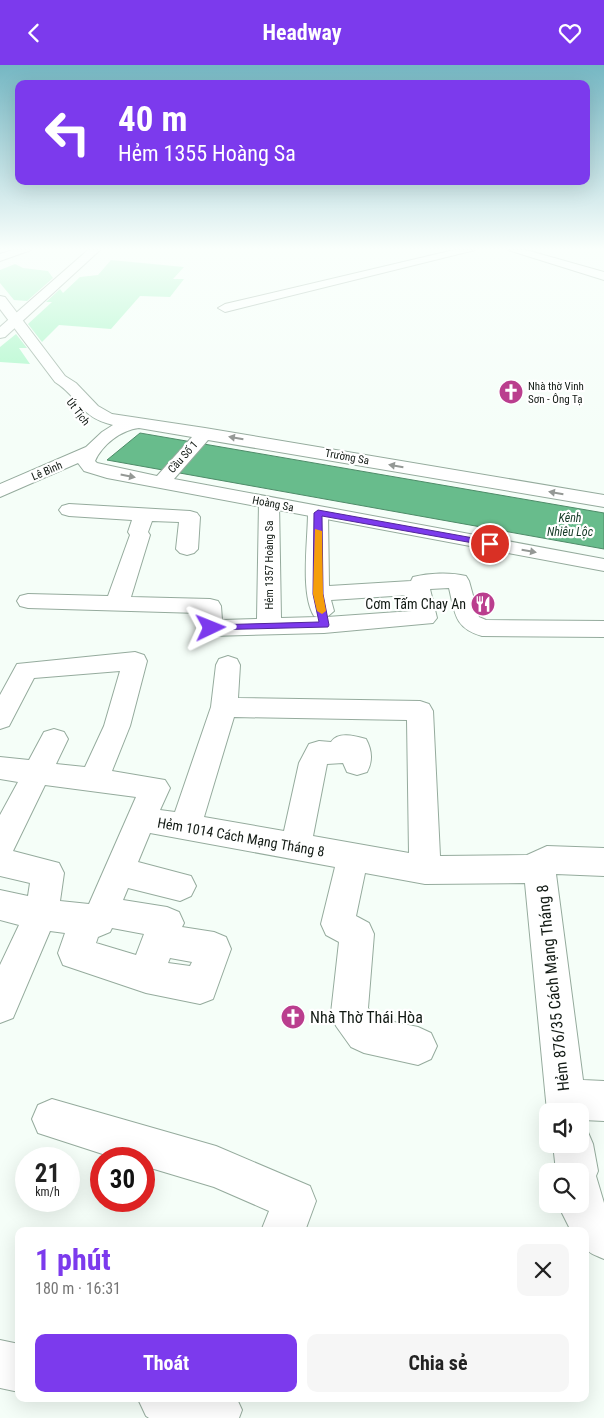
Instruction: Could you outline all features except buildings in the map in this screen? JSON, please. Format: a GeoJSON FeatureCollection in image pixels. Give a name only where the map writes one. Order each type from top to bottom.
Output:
{"type":"FeatureCollection","features":[{"type":"Feature","properties":{"kind":"street","name":"Út Tịch"},"geometry":{"type":"LineString","coordinates":[[10,313],[60,379],[71,385],[94,412],[112,419],[139,423]]}},
{"type":"Feature","properties":{"kind":"street"},"geometry":{"type":"LineString","coordinates":[[0,334],[25,313]]}},
{"type":"Feature","properties":{"kind":"street","name":"Út Tịch"},"geometry":{"type":"LineString","coordinates":[[60,379],[60,387],[90,428],[93,454]]}},
{"type":"Feature","properties":{"kind":"street","name":"Trường Sa"},"geometry":{"type":"LineString","coordinates":[[93,454],[121,427],[139,423],[604,501]]}},
{"type":"Feature","properties":{"kind":"street","name":"Cầu Số 1"},"geometry":{"type":"LineString","coordinates":[[164,479],[202,435]]}},
{"type":"Feature","properties":{"kind":"street","name":"Hoàng Sa"},"geometry":{"type":"LineString","coordinates":[[52,469],[67,466],[93,454],[164,479],[269,503],[604,565]]}},
{"type":"Feature","properties":{"kind":"street","name":"Lê Bình"},"geometry":{"type":"LineString","coordinates":[[0,491],[52,469]]}},
{"type":"Feature","properties":{"kind":"street","name":"Hẻm 1357 Hoàng Sa"},"geometry":{"type":"LineString","coordinates":[[269,503],[270,626]]}},
{"type":"Feature","properties":{"kind":"street"},"geometry":{"type":"LineString","coordinates":[[69,510],[144,516],[190,517],[187,549]]}},
{"type":"Feature","properties":{"kind":"street"},"geometry":{"type":"LineString","coordinates":[[318,513],[318,594],[324,625]]}},
{"type":"Feature","properties":{"kind":"street"},"geometry":{"type":"LineString","coordinates":[[118,603],[140,535],[138,532],[144,516]]}},
{"type":"Feature","properties":{"kind":"street"},"geometry":{"type":"LineString","coordinates":[[28,601],[210,606],[211,628],[324,625],[425,618],[418,587],[421,582],[449,580],[458,581],[469,621],[482,629],[604,629]]}},
{"type":"Feature","properties":{"kind":"street"},"geometry":{"type":"LineString","coordinates":[[318,594],[418,587]]}},
{"type":"Feature","properties":{"kind":"street"},"geometry":{"type":"LineString","coordinates":[[0,719],[26,670],[135,661],[117,726],[94,780]]}},
{"type":"Feature","properties":{"kind":"street"},"geometry":{"type":"LineString","coordinates":[[186,826],[224,707],[228,665]]}},
{"type":"Feature","properties":{"kind":"street"},"geometry":{"type":"LineString","coordinates":[[224,707],[420,711],[425,870]]}},
{"type":"Feature","properties":{"kind":"street"},"geometry":{"type":"LineString","coordinates":[[0,845],[54,739]]}},
{"type":"Feature","properties":{"kind":"street"},"geometry":{"type":"LineString","coordinates":[[296,846],[313,763],[319,752],[338,754],[343,746],[356,747],[357,765]]}},
{"type":"Feature","properties":{"kind":"street"},"geometry":{"type":"LineString","coordinates":[[0,768],[155,788],[141,819]]}},
{"type":"Feature","properties":{"kind":"street","name":"Hẻm 1014 Cách Mạng Tháng 8"},"geometry":{"type":"LineString","coordinates":[[146,976],[75,953],[118,872],[141,819],[425,870],[531,869],[547,861],[604,862]]}},
{"type":"Feature","properties":{"kind":"street"},"geometry":{"type":"LineString","coordinates":[[352,857],[338,924],[358,935],[349,1013],[364,1033],[418,1046]]}},
{"type":"Feature","properties":{"kind":"street"},"geometry":{"type":"LineString","coordinates":[[0,862],[48,873],[41,915],[0,1005]]}},
{"type":"Feature","properties":{"kind":"street","name":"Hẻm 876/35 Cách Mạng Tháng 8"},"geometry":{"type":"LineString","coordinates":[[539,865],[566,1103]]}},
{"type":"Feature","properties":{"kind":"street"},"geometry":{"type":"LineString","coordinates":[[118,872],[180,886]]}},
{"type":"Feature","properties":{"kind":"street"},"geometry":{"type":"LineString","coordinates":[[0,905],[41,915],[94,915],[167,923]]}},
{"type":"Feature","properties":{"kind":"street"},"geometry":{"type":"LineString","coordinates":[[585,1103],[604,1101]]}},
{"type":"Feature","properties":{"kind":"street"},"geometry":{"type":"LineString","coordinates":[[52,1119],[216,1167],[295,1201],[285,1227]]}},
{"type":"Feature","properties":{"kind":"street"},"geometry":{"type":"LineString","coordinates":[[584,1213],[604,1237]]}},
{"type":"Feature","properties":{"kind":"street"},"geometry":{"type":"LineString","coordinates":[[0,1364],[15,1367]]}},
{"type":"Feature","properties":{"kind":"street"},"geometry":{"type":"LineString","coordinates":[[180,1402],[219,1409]]}},
{"type":"Feature","properties":{"kind":"water","name":"Kênh Nhiêu Lộc"},"geometry":{"type":"Polygon","coordinates":[[[140,433],[604,513],[604,549],[107,460],[140,433]]]}},
{"type":"Feature","properties":{"kind":"slow traffic"},"geometry":{"type":"LineString","coordinates":[[318,531],[318,594],[322,611]]}},
{"type":"Feature","properties":{"kind":"place","name":"Nhà thờ Vinh Sơn - Ông Tạ"},"geometry":{"type":"Point","coordinates":[511,392]}},
{"type":"Feature","properties":{"kind":"place","name":"Cơm Tấm Chay An"},"geometry":{"type":"Point","coordinates":[483,604]}},
{"type":"Feature","properties":{"kind":"place","name":"Nhà Thờ Thái Hòa"},"geometry":{"type":"Point","coordinates":[293,1017]}},
{"type":"Feature","properties":{"kind":"route"},"geometry":{"type":"LineString","coordinates":[[211,628],[324,625],[318,594],[318,513],[490,544]]}}]}
